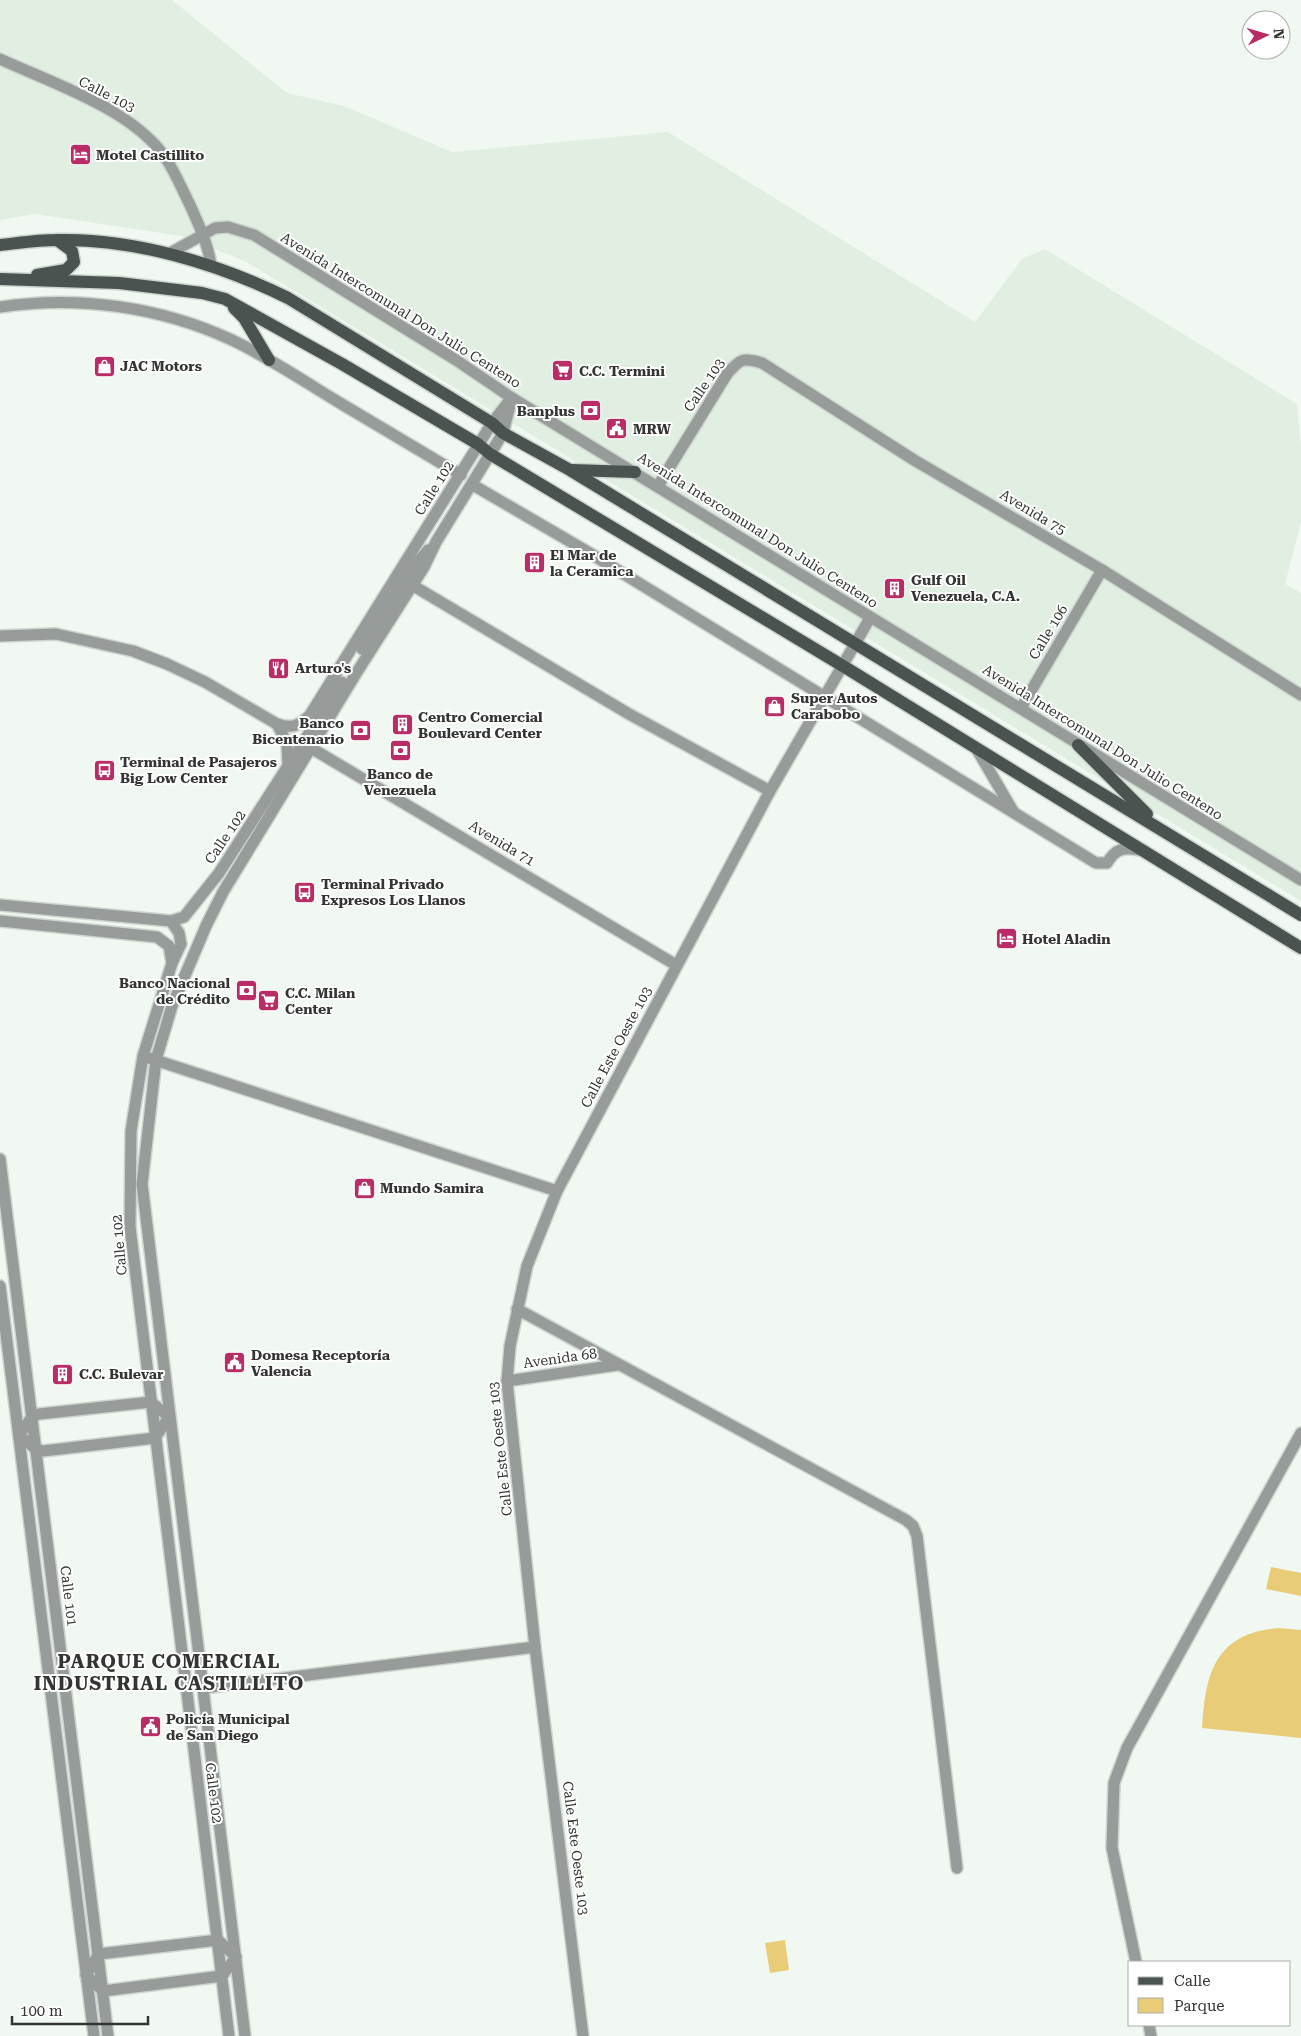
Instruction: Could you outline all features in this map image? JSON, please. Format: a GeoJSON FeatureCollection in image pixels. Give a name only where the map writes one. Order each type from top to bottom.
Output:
{"type":"FeatureCollection","features":[{"type":"Feature","properties":{"kind":"main road"},"geometry":{"type":"LineString","coordinates":[[27,278],[70,267],[74,262],[72,250],[57,240]]}},
{"type":"Feature","properties":{"kind":"main road"},"geometry":{"type":"LineString","coordinates":[[0,245],[57,240],[131,246],[170,253],[253,281],[288,298],[492,423],[503,433],[570,470],[1161,828],[1301,915]]}},
{"type":"Feature","properties":{"kind":"main road"},"geometry":{"type":"LineString","coordinates":[[0,279],[27,278],[119,283],[202,293],[225,299],[358,373],[478,444],[490,454],[843,666],[1301,948]]}},
{"type":"Feature","properties":{"kind":"main road"},"geometry":{"type":"LineString","coordinates":[[225,299],[244,318],[269,360]]}},
{"type":"Feature","properties":{"kind":"main road"},"geometry":{"type":"LineString","coordinates":[[570,470],[635,472]]}},
{"type":"Feature","properties":{"kind":"main road"},"geometry":{"type":"LineString","coordinates":[[1078,745],[1161,828]]}},
{"type":"Feature","properties":{"kind":"street","name":"Calle 103"},"geometry":{"type":"LineString","coordinates":[[0,59],[119,114],[138,128],[165,157],[178,180],[202,234],[211,266]]}},
{"type":"Feature","properties":{"kind":"street","name":"Avenida Intercomunal Don Julio Centeno"},"geometry":{"type":"LineString","coordinates":[[170,253],[215,228],[228,227],[254,235],[448,355],[512,398],[1301,880]]}},
{"type":"Feature","properties":{"kind":"street"},"geometry":{"type":"LineString","coordinates":[[0,307],[34,302],[60,301],[142,311],[194,325],[232,340],[269,360],[461,474]]}},
{"type":"Feature","properties":{"kind":"street","name":"Calle 103"},"geometry":{"type":"LineString","coordinates":[[658,486],[727,374],[738,361],[749,359]]}},
{"type":"Feature","properties":{"kind":"street","name":"Avenida 75"},"geometry":{"type":"LineString","coordinates":[[749,359],[762,363],[914,460],[1102,570],[1301,695]]}},
{"type":"Feature","properties":{"kind":"street","name":"Calle 102"},"geometry":{"type":"LineString","coordinates":[[277,724],[288,728],[299,725],[310,716],[478,444],[512,398]]}},
{"type":"Feature","properties":{"kind":"street","name":"Calle 102"},"geometry":{"type":"LineString","coordinates":[[245,2036],[142,1184],[156,1060],[172,1006],[223,892],[412,585],[436,542],[473,485],[503,433],[512,398]]}},
{"type":"Feature","properties":{"kind":"street"},"geometry":{"type":"LineString","coordinates":[[473,485],[583,549],[1101,865],[1107,863],[1113,854],[1120,849],[1142,850]]}},
{"type":"Feature","properties":{"kind":"street","name":"Calle 102"},"geometry":{"type":"LineString","coordinates":[[229,2036],[130,1227],[131,1131],[143,1056],[172,963],[181,944],[179,933],[171,921],[184,917],[198,901],[240,843],[416,564],[436,542]]}},
{"type":"Feature","properties":{"kind":"street","name":"Calle 106"},"geometry":{"type":"LineString","coordinates":[[1020,708],[1102,570]]}},
{"type":"Feature","properties":{"kind":"street"},"geometry":{"type":"LineString","coordinates":[[412,585],[629,714],[770,791]]}},
{"type":"Feature","properties":{"kind":"street","name":"Calle Este Oeste 103"},"geometry":{"type":"LineString","coordinates":[[583,2036],[535,1647],[507,1380],[510,1346],[517,1309],[527,1266],[557,1191],[770,791],[870,618]]}},
{"type":"Feature","properties":{"kind":"street"},"geometry":{"type":"LineString","coordinates":[[0,636],[56,634],[133,651],[205,682],[277,724],[287,743],[288,767]]}},
{"type":"Feature","properties":{"kind":"street","name":"Avenida 71"},"geometry":{"type":"LineString","coordinates":[[311,748],[676,965]]}},
{"type":"Feature","properties":{"kind":"street"},"geometry":{"type":"LineString","coordinates":[[976,748],[1014,812]]}},
{"type":"Feature","properties":{"kind":"street"},"geometry":{"type":"LineString","coordinates":[[0,905],[171,921]]}},
{"type":"Feature","properties":{"kind":"street"},"geometry":{"type":"LineString","coordinates":[[41,925],[55,910]]}},
{"type":"Feature","properties":{"kind":"street"},"geometry":{"type":"LineString","coordinates":[[0,921],[157,937],[169,946],[172,963]]}},
{"type":"Feature","properties":{"kind":"street"},"geometry":{"type":"LineString","coordinates":[[143,1056],[557,1191]]}},
{"type":"Feature","properties":{"kind":"street","name":"Calle 101"},"geometry":{"type":"LineString","coordinates":[[0,1159],[4,1233],[32,1417],[108,2036]]}},
{"type":"Feature","properties":{"kind":"street"},"geometry":{"type":"LineString","coordinates":[[0,1286],[94,2036]]}},
{"type":"Feature","properties":{"kind":"street"},"geometry":{"type":"LineString","coordinates":[[517,1309],[617,1365],[906,1520],[913,1526],[917,1536],[957,1868]]}},
{"type":"Feature","properties":{"kind":"street","name":"Avenida 68"},"geometry":{"type":"LineString","coordinates":[[507,1380],[617,1365]]}},
{"type":"Feature","properties":{"kind":"street"},"geometry":{"type":"LineString","coordinates":[[150,1402],[169,1417],[155,1438],[44,1451],[36,1449],[19,1435],[32,1417],[150,1402]]}},
{"type":"Feature","properties":{"kind":"street"},"geometry":{"type":"LineString","coordinates":[[1136,1961],[1112,1848],[1114,1783],[1127,1748],[1301,1433]]}},
{"type":"Feature","properties":{"kind":"street"},"geometry":{"type":"LineString","coordinates":[[203,1688],[535,1647]]}},
{"type":"Feature","properties":{"kind":"street"},"geometry":{"type":"LineString","coordinates":[[218,1940],[236,1957],[222,1976],[102,1991],[86,1975],[99,1954],[218,1940]]}},
{"type":"Feature","properties":{"kind":"shaded area"},"geometry":{"type":"Polygon","coordinates":[[[0,0],[172,0],[287,93],[344,106],[452,152],[668,132],[975,322],[1022,259],[1045,249],[1297,404],[1301,444],[1301,522],[1285,584],[1301,593],[1301,901],[245,261],[181,236],[35,214],[0,220],[0,0]]]}},
{"type":"Feature","properties":{"kind":"green space"},"geometry":{"type":"Polygon","coordinates":[[[1271,1567],[1301,1573],[1301,1596],[1266,1589],[1271,1567]]]}},
{"type":"Feature","properties":{"kind":"green space"},"geometry":{"type":"Polygon","coordinates":[[[1279,1628],[1301,1630],[1301,1738],[1202,1728],[1206,1689],[1218,1659],[1228,1647],[1241,1638],[1258,1631],[1279,1628]]]}},
{"type":"Feature","properties":{"kind":"green space"},"geometry":{"type":"Polygon","coordinates":[[[785,1940],[789,1970],[770,1973],[765,1943],[785,1940]]]}},
{"type":"Feature","properties":{"kind":"place","name":"Motel Castillito"},"geometry":{"type":"Point","coordinates":[80,155]}},
{"type":"Feature","properties":{"kind":"place","name":"JAC Motors"},"geometry":{"type":"Point","coordinates":[104,366]}},
{"type":"Feature","properties":{"kind":"place","name":"C.C. Termini"},"geometry":{"type":"Point","coordinates":[563,371]}},
{"type":"Feature","properties":{"kind":"place","name":"Banplus"},"geometry":{"type":"Point","coordinates":[591,411]}},
{"type":"Feature","properties":{"kind":"place","name":"MRW"},"geometry":{"type":"Point","coordinates":[617,429]}},
{"type":"Feature","properties":{"kind":"place","name":"El Mar de la Ceramica"},"geometry":{"type":"Point","coordinates":[534,563]}},
{"type":"Feature","properties":{"kind":"place","name":"Gulf Oil Venezuela, C.A."},"geometry":{"type":"Point","coordinates":[895,588]}},
{"type":"Feature","properties":{"kind":"place","name":"Arturo's"},"geometry":{"type":"Point","coordinates":[279,668]}},
{"type":"Feature","properties":{"kind":"place","name":"Super Autos Carabobo"},"geometry":{"type":"Point","coordinates":[775,706]}},
{"type":"Feature","properties":{"kind":"place","name":"Centro Comercial Boulevard Center"},"geometry":{"type":"Point","coordinates":[402,725]}},
{"type":"Feature","properties":{"kind":"place","name":"Banco Bicentenario"},"geometry":{"type":"Point","coordinates":[360,731]}},
{"type":"Feature","properties":{"kind":"place","name":"Banco de Venezuela"},"geometry":{"type":"Point","coordinates":[400,751]}},
{"type":"Feature","properties":{"kind":"place","name":"Terminal de Pasajeros Big Low Center"},"geometry":{"type":"Point","coordinates":[104,770]}},
{"type":"Feature","properties":{"kind":"place","name":"Terminal Privado Expresos Los Llanos"},"geometry":{"type":"Point","coordinates":[305,892]}},
{"type":"Feature","properties":{"kind":"place","name":"Hotel Aladin"},"geometry":{"type":"Point","coordinates":[1006,939]}},
{"type":"Feature","properties":{"kind":"place","name":"Banco Nacional de Crédito"},"geometry":{"type":"Point","coordinates":[246,991]}},
{"type":"Feature","properties":{"kind":"place","name":"C.C. Milan Center"},"geometry":{"type":"Point","coordinates":[269,1001]}},
{"type":"Feature","properties":{"kind":"place","name":"Mundo Samira"},"geometry":{"type":"Point","coordinates":[364,1188]}},
{"type":"Feature","properties":{"kind":"place","name":"Domesa Receptoría Valencia"},"geometry":{"type":"Point","coordinates":[235,1363]}},
{"type":"Feature","properties":{"kind":"place","name":"C.C. Bulevar"},"geometry":{"type":"Point","coordinates":[63,1374]}},
{"type":"Feature","properties":{"kind":"place","name":"Policía Municipal de San Diego"},"geometry":{"type":"Point","coordinates":[150,1727]}},
{"type":"Feature","properties":{"kind":"district","name":"PARQUE COMERCIAL INDUSTRIAL CASTILLITO"},"geometry":{"type":"Point","coordinates":[169,1672]}}]}
